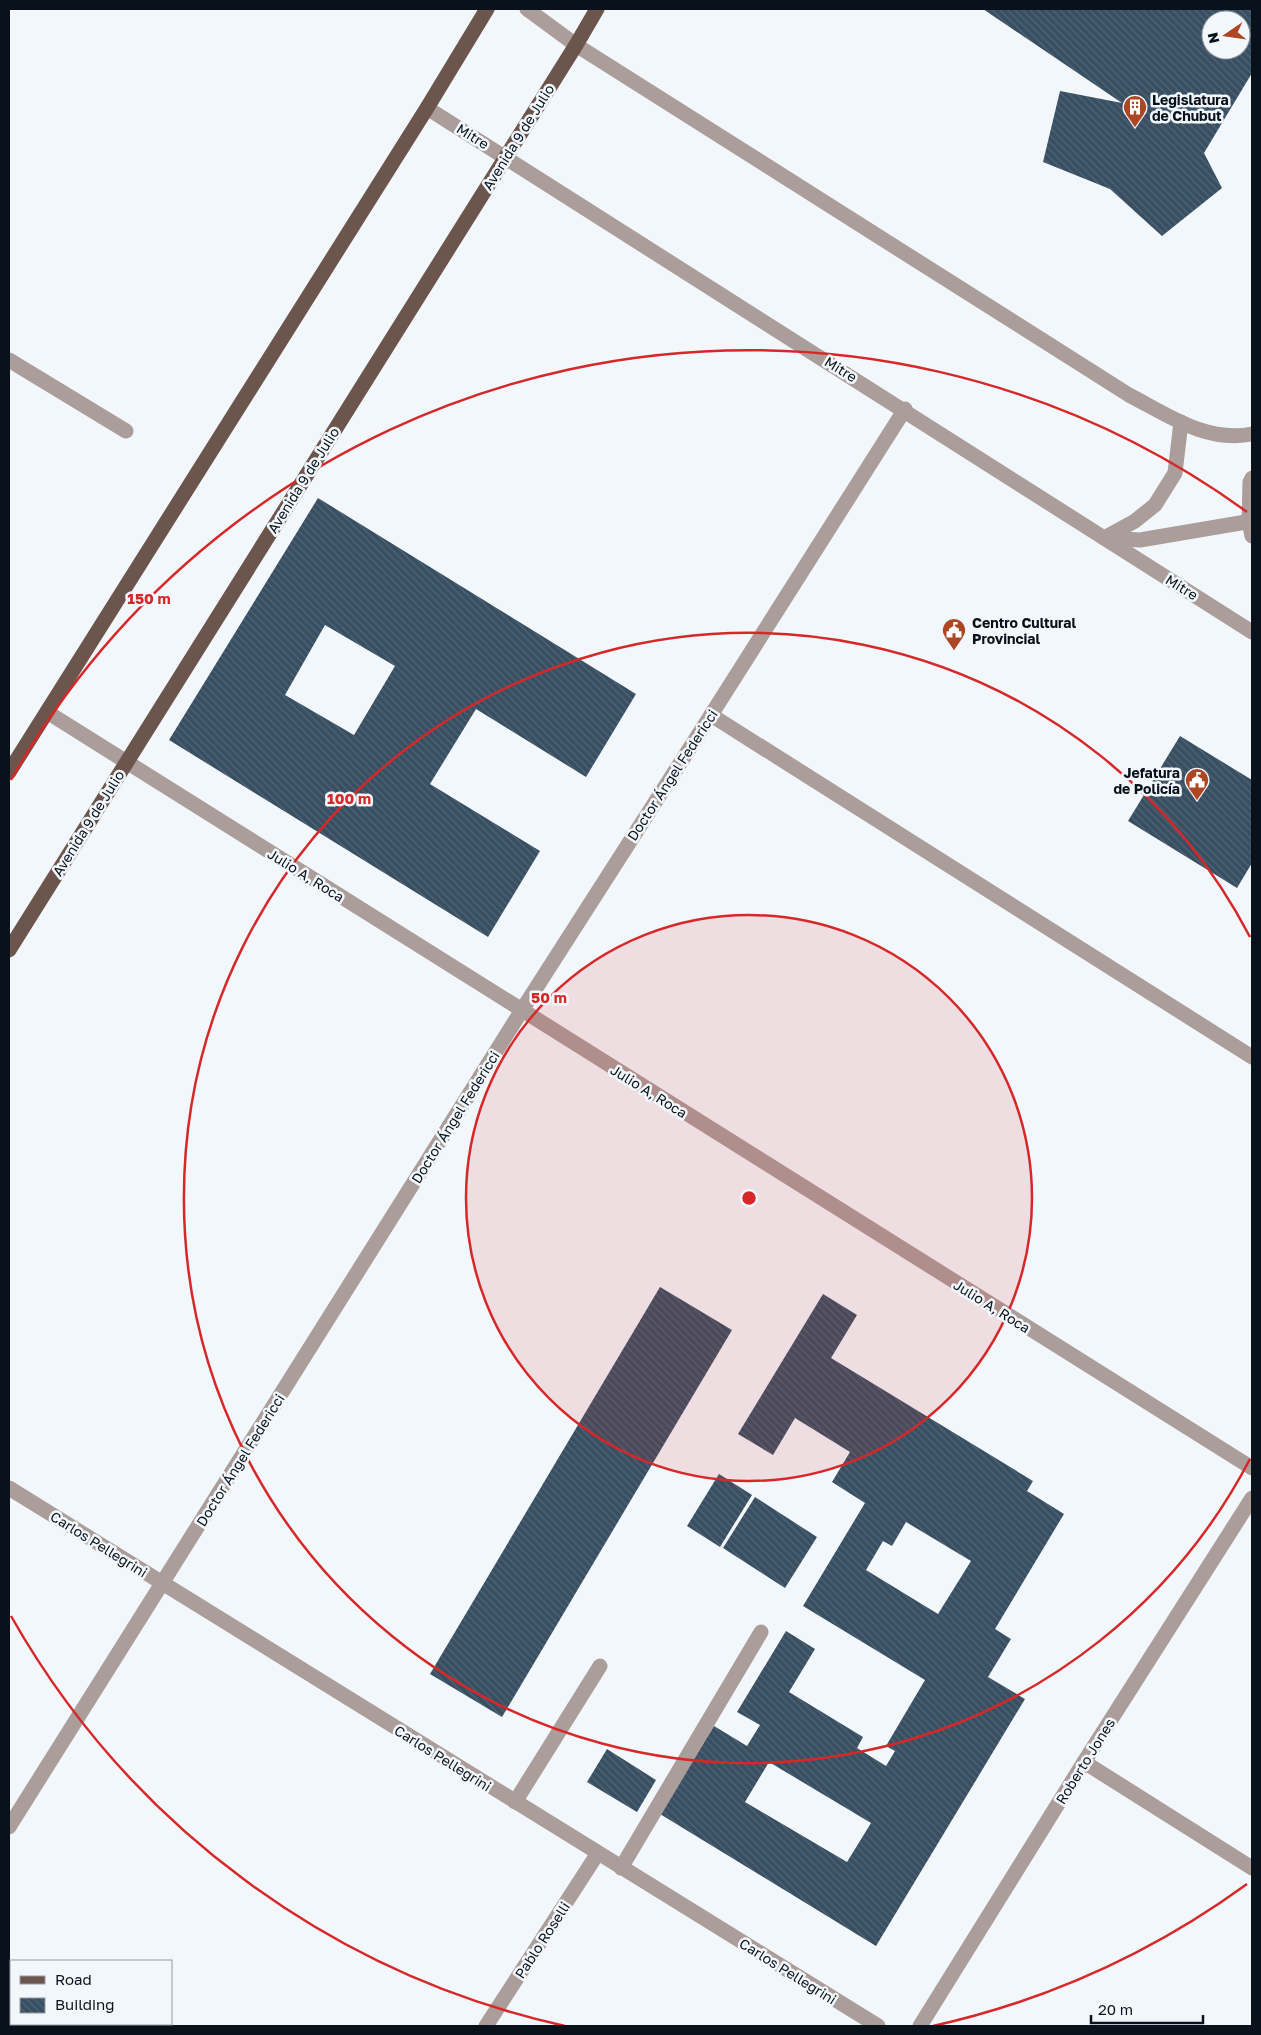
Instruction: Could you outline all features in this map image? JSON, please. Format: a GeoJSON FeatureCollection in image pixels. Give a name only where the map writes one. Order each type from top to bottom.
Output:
{"type":"FeatureCollection","features":[{"type":"Feature","properties":{"kind":"main road"},"geometry":{"type":"LineString","coordinates":[[9,772],[391,163],[428,108],[487,9]]}},
{"type":"Feature","properties":{"kind":"main road","name":"Avenida 9 de Julio"},"geometry":{"type":"LineString","coordinates":[[9,950],[505,156],[576,46],[597,9]]}},
{"type":"Feature","properties":{"kind":"street"},"geometry":{"type":"LineString","coordinates":[[527,9],[576,46],[1129,395],[1204,433],[1240,437],[1252,434]]}},
{"type":"Feature","properties":{"kind":"street","name":"Mitre"},"geometry":{"type":"LineString","coordinates":[[428,108],[1252,632]]}},
{"type":"Feature","properties":{"kind":"street"},"geometry":{"type":"LineString","coordinates":[[9,360],[126,431]]}},
{"type":"Feature","properties":{"kind":"street","name":"Doctor Ángel Federicci"},"geometry":{"type":"LineString","coordinates":[[9,1827],[522,1010],[904,409]]}},
{"type":"Feature","properties":{"kind":"street"},"geometry":{"type":"LineString","coordinates":[[1104,538],[1135,521],[1155,505],[1175,473],[1181,422]]}},
{"type":"Feature","properties":{"kind":"street"},"geometry":{"type":"LineString","coordinates":[[1104,538],[1140,540],[1251,527],[1250,482],[1252,478]]}},
{"type":"Feature","properties":{"kind":"street","name":"Julio A, Roca"},"geometry":{"type":"LineString","coordinates":[[47,712],[1252,1468]]}},
{"type":"Feature","properties":{"kind":"street"},"geometry":{"type":"LineString","coordinates":[[711,715],[1252,1057]]}},
{"type":"Feature","properties":{"kind":"street","name":"Carlos Pellegrini"},"geometry":{"type":"LineString","coordinates":[[9,1488],[878,2026]]}},
{"type":"Feature","properties":{"kind":"street","name":"Roberto Jones"},"geometry":{"type":"LineString","coordinates":[[920,2026],[1084,1762],[1252,1498]]}},
{"type":"Feature","properties":{"kind":"street"},"geometry":{"type":"LineString","coordinates":[[621,1868],[761,1632]]}},
{"type":"Feature","properties":{"kind":"street"},"geometry":{"type":"LineString","coordinates":[[515,1802],[600,1666]]}},
{"type":"Feature","properties":{"kind":"street"},"geometry":{"type":"LineString","coordinates":[[1084,1762],[1252,1868]]}},
{"type":"Feature","properties":{"kind":"street","name":"Pablo Roselli"},"geometry":{"type":"LineString","coordinates":[[486,2026],[598,1853]]}},
{"type":"Feature","properties":{"kind":"building","name":"Legislatura de Chubut"},"geometry":{"type":"Polygon","coordinates":[[[983,9],[1252,9],[1252,73],[1204,153],[1222,188],[1162,236],[1110,189],[1043,162],[1060,91],[1122,103],[983,9]]]}},
{"type":"Feature","properties":{"kind":"building"},"geometry":{"type":"Polygon","coordinates":[[[318,498],[636,694],[586,777],[476,709],[430,784],[540,851],[488,937],[169,740],[318,498]],[[325,625],[285,695],[354,735],[395,666],[325,625]]]}},
{"type":"Feature","properties":{"kind":"building","name":"Jefatura de Policía"},"geometry":{"type":"Polygon","coordinates":[[[1180,736],[1252,780],[1252,863],[1237,888],[1128,821],[1180,736]]]}},
{"type":"Feature","properties":{"kind":"building"},"geometry":{"type":"Polygon","coordinates":[[[660,1287],[732,1330],[502,1717],[430,1674],[660,1287]]]}},
{"type":"Feature","properties":{"kind":"building"},"geometry":{"type":"Polygon","coordinates":[[[823,1294],[857,1315],[831,1358],[1033,1481],[1027,1491],[1064,1514],[995,1629],[1011,1639],[988,1677],[1025,1699],[876,1946],[660,1814],[714,1726],[747,1746],[760,1725],[737,1712],[786,1631],[815,1649],[789,1692],[863,1737],[857,1748],[886,1766],[895,1751],[886,1746],[925,1680],[803,1606],[865,1503],[832,1482],[850,1452],[795,1418],[773,1455],[738,1434],[823,1294]],[[906,1522],[892,1546],[883,1541],[866,1570],[938,1614],[971,1561],[906,1522]],[[769,1762],[745,1802],[847,1862],[871,1823],[769,1762]]]}},
{"type":"Feature","properties":{"kind":"building"},"geometry":{"type":"Polygon","coordinates":[[[719,1474],[752,1495],[720,1547],[687,1526],[719,1474]]]}},
{"type":"Feature","properties":{"kind":"building"},"geometry":{"type":"Polygon","coordinates":[[[755,1497],[817,1537],[785,1588],[723,1548],[755,1497]]]}},
{"type":"Feature","properties":{"kind":"building"},"geometry":{"type":"Polygon","coordinates":[[[607,1749],[656,1780],[637,1812],[587,1782],[607,1749]]]}},
{"type":"Feature","properties":{"kind":"place","name":"Legislatura de Chubut"},"geometry":{"type":"Point","coordinates":[1135,128]}},
{"type":"Feature","properties":{"kind":"place","name":"Centro Cultural Provincial"},"geometry":{"type":"Point","coordinates":[954,651]}},
{"type":"Feature","properties":{"kind":"place","name":"Jefatura de Policía"},"geometry":{"type":"Point","coordinates":[1197,801]}}]}
